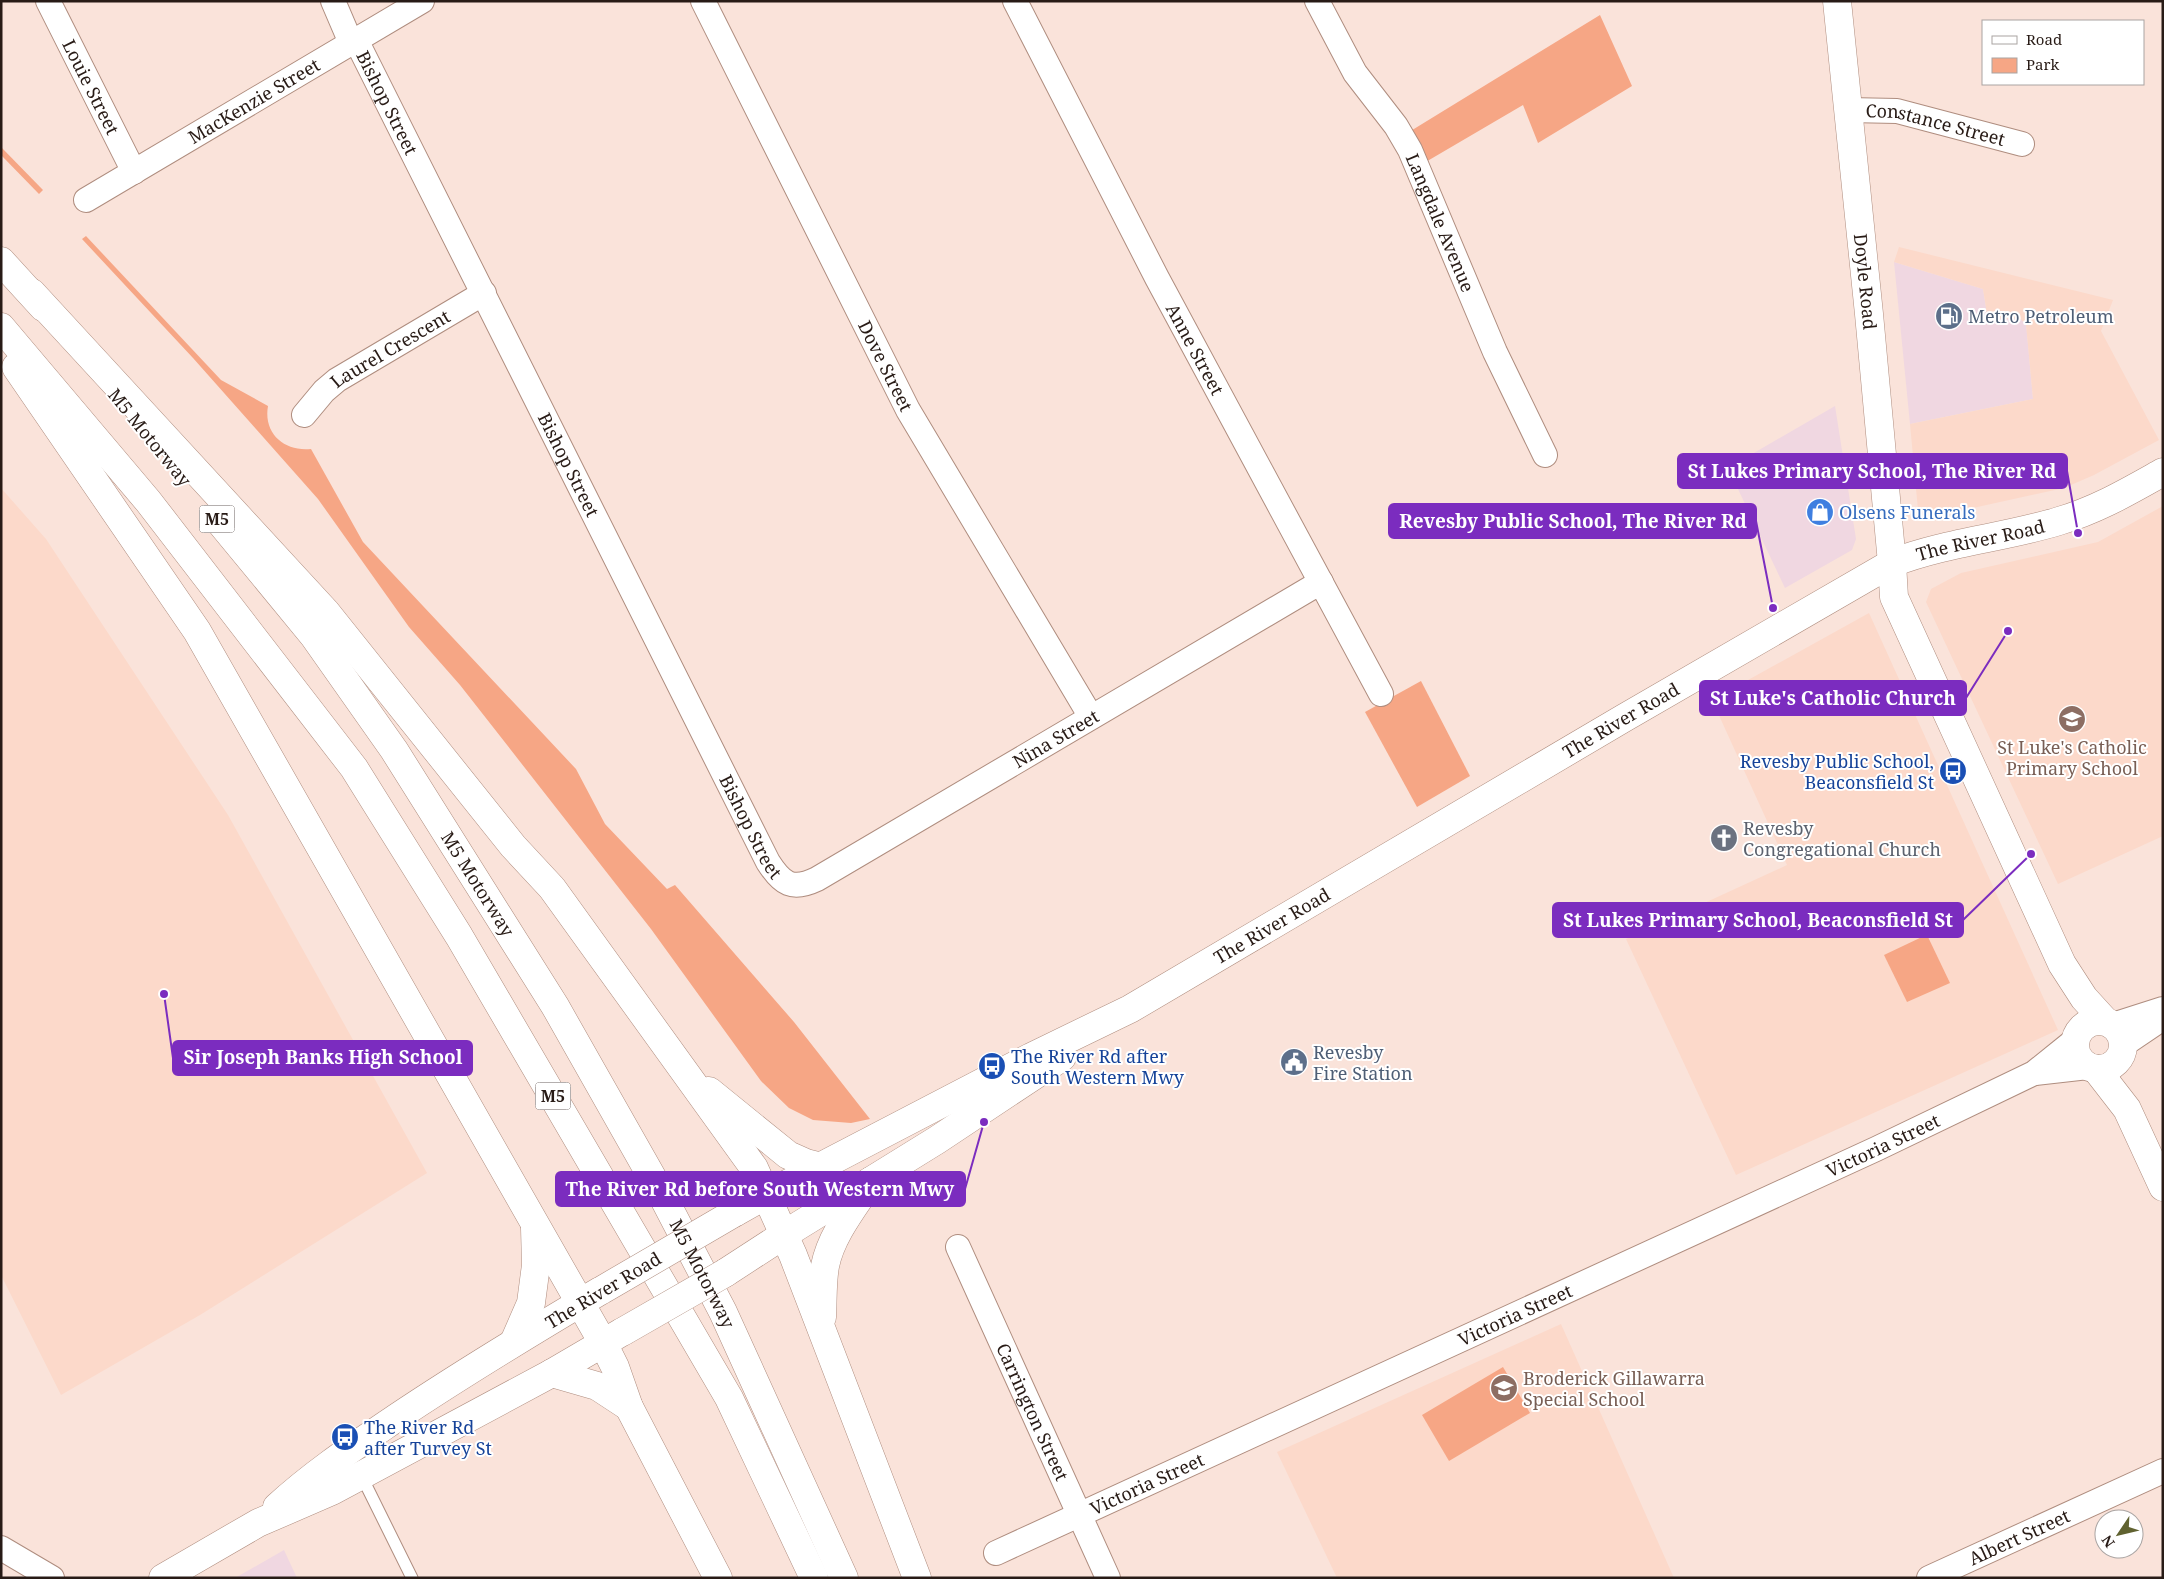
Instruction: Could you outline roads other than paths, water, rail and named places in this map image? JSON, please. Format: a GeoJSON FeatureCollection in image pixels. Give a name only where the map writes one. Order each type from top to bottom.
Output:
{"type":"FeatureCollection","features":[{"type":"Feature","properties":{"kind":"main road","name":"Doyle Road"},"geometry":{"type":"LineString","coordinates":[[1837,1],[1869,314],[1894,597],[2062,964]]}},
{"type":"Feature","properties":{"kind":"main road","name":"M5 Motorway"},"geometry":{"type":"LineString","coordinates":[[1,261],[32,293],[313,636],[394,750],[471,870],[555,1006],[665,1202],[723,1312],[844,1578]]}},
{"type":"Feature","properties":{"kind":"main road"},"geometry":{"type":"LineString","coordinates":[[32,293],[326,612],[513,846],[552,888],[754,1168],[768,1194],[822,1327],[917,1578]]}},
{"type":"Feature","properties":{"kind":"main road","name":"M5 Motorway"},"geometry":{"type":"LineString","coordinates":[[1,327],[148,501],[354,768],[459,936],[729,1398],[814,1578]]}},
{"type":"Feature","properties":{"kind":"main road"},"geometry":{"type":"LineString","coordinates":[[1,345],[197,631],[535,1222],[591,1297],[613,1337],[614,1367],[629,1407],[718,1578]]}},
{"type":"Feature","properties":{"kind":"main road","name":"The River Road"},"geometry":{"type":"LineString","coordinates":[[258,1523],[308,1479],[346,1451],[514,1342],[768,1194],[1032,1057],[1130,1009],[1615,723],[1892,564],[1930,550],[2074,517],[2112,500],[2163,472]]}},
{"type":"Feature","properties":{"kind":"main road"},"geometry":{"type":"LineString","coordinates":[[2062,964],[2076,1036],[2077,1056],[2107,1048]]}},
{"type":"Feature","properties":{"kind":"main road"},"geometry":{"type":"LineString","coordinates":[[2062,964],[2084,998],[2107,1048],[2127,1110],[2163,1187]]}},
{"type":"Feature","properties":{"kind":"main road","name":"The River Road"},"geometry":{"type":"LineString","coordinates":[[163,1578],[258,1523],[332,1491],[552,1373],[758,1253],[1035,1076],[1130,1009]]}},
{"type":"Feature","properties":{"kind":"main road"},"geometry":{"type":"LineString","coordinates":[[2076,1036],[2090,1022],[2107,1048]]}},
{"type":"Feature","properties":{"kind":"main road"},"geometry":{"type":"LineString","coordinates":[[684,1072],[788,1155],[806,1163],[822,1167]]}},
{"type":"Feature","properties":{"kind":"main road"},"geometry":{"type":"LineString","coordinates":[[822,1327],[825,1267],[828,1253],[838,1233],[871,1181]]}},
{"type":"Feature","properties":{"kind":"main road"},"geometry":{"type":"LineString","coordinates":[[514,1342],[531,1303],[536,1265],[535,1222]]}},
{"type":"Feature","properties":{"kind":"main road"},"geometry":{"type":"LineString","coordinates":[[552,1373],[597,1386],[629,1407]]}},
{"type":"Feature","properties":{"kind":"street","name":"Louie Street"},"geometry":{"type":"LineString","coordinates":[[48,1],[134,172]]}},
{"type":"Feature","properties":{"kind":"street","name":"Bishop Street"},"geometry":{"type":"LineString","coordinates":[[333,1],[484,293],[768,862],[780,878],[788,884]]}},
{"type":"Feature","properties":{"kind":"street","name":"MacKenzie Street"},"geometry":{"type":"LineString","coordinates":[[86,200],[422,1]]}},
{"type":"Feature","properties":{"kind":"street","name":"Dove Street"},"geometry":{"type":"LineString","coordinates":[[703,1],[908,410],[1091,717]]}},
{"type":"Feature","properties":{"kind":"street","name":"Anne Street"},"geometry":{"type":"LineString","coordinates":[[1016,1],[1157,278],[1381,694]]}},
{"type":"Feature","properties":{"kind":"street","name":"Langdale Avenue"},"geometry":{"type":"LineString","coordinates":[[1317,1],[1356,73],[1396,126],[1407,144],[1495,352],[1545,455]]}},
{"type":"Feature","properties":{"kind":"street","name":"Constance Street"},"geometry":{"type":"LineString","coordinates":[[1848,110],[1897,111],[2022,144]]}},
{"type":"Feature","properties":{"kind":"street","name":"Laurel Crescent"},"geometry":{"type":"LineString","coordinates":[[304,414],[324,391],[337,380],[484,293]]}},
{"type":"Feature","properties":{"kind":"street","name":"Nina Street"},"geometry":{"type":"LineString","coordinates":[[788,884],[806,884],[817,879],[1321,582]]}},
{"type":"Feature","properties":{"kind":"street","name":"Victoria Street"},"geometry":{"type":"LineString","coordinates":[[2107,1048],[2163,1009]]}},
{"type":"Feature","properties":{"kind":"street","name":"Victoria Street"},"geometry":{"type":"LineString","coordinates":[[996,1553],[1876,1149],[2034,1073],[2107,1048],[2163,1018]]}},
{"type":"Feature","properties":{"kind":"street","name":"Victoria Street"},"geometry":{"type":"LineString","coordinates":[[2034,1073],[2076,1036]]}},
{"type":"Feature","properties":{"kind":"street","name":"Carrington Street"},"geometry":{"type":"LineString","coordinates":[[958,1247],[1108,1578]]}},
{"type":"Feature","properties":{"kind":"street","name":"Albert Street"},"geometry":{"type":"LineString","coordinates":[[1929,1578],[2163,1471]]}},
{"type":"Feature","properties":{"kind":"street"},"geometry":{"type":"LineString","coordinates":[[5,1551],[31,1578]]}},
{"type":"Feature","properties":{"kind":"street"},"geometry":{"type":"LineString","coordinates":[[5,1551],[52,1578]]}},
{"type":"Feature","properties":{"kind":"lane"},"geometry":{"type":"LineString","coordinates":[[361,1476],[412,1578]]}},
{"type":"Feature","properties":{"kind":"place","name":"Metro Petroleum"},"geometry":{"type":"Point","coordinates":[1949,316]}},
{"type":"Feature","properties":{"kind":"place","name":"Olsens Funerals"},"geometry":{"type":"Point","coordinates":[1820,512]}},
{"type":"Feature","properties":{"kind":"place","name":"St Lukes Primary School, The River Rd"},"geometry":{"type":"Point","coordinates":[2078,533]}},
{"type":"Feature","properties":{"kind":"place","name":"Revesby Public School, The River Rd"},"geometry":{"type":"Point","coordinates":[1773,608]}},
{"type":"Feature","properties":{"kind":"place","name":"St Luke's Catholic Church"},"geometry":{"type":"Point","coordinates":[2008,631]}},
{"type":"Feature","properties":{"kind":"place","name":"St Luke's Catholic Primary School"},"geometry":{"type":"Point","coordinates":[2072,719]}},
{"type":"Feature","properties":{"kind":"place","name":"Revesby Public School, Beaconsfield St"},"geometry":{"type":"Point","coordinates":[1953,771]}},
{"type":"Feature","properties":{"kind":"place","name":"Revesby Congregational Church"},"geometry":{"type":"Point","coordinates":[1724,838]}},
{"type":"Feature","properties":{"kind":"place","name":"St Lukes Primary School, Beaconsfield St"},"geometry":{"type":"Point","coordinates":[2031,854]}},
{"type":"Feature","properties":{"kind":"place","name":"Sir Joseph Banks High School"},"geometry":{"type":"Point","coordinates":[164,994]}},
{"type":"Feature","properties":{"kind":"place","name":"Revesby Fire Station"},"geometry":{"type":"Point","coordinates":[1294,1062]}},
{"type":"Feature","properties":{"kind":"place","name":"The River Rd after South Western Mwy"},"geometry":{"type":"Point","coordinates":[992,1066]}},
{"type":"Feature","properties":{"kind":"place","name":"The River Rd before South Western Mwy"},"geometry":{"type":"Point","coordinates":[984,1122]}},
{"type":"Feature","properties":{"kind":"place","name":"Broderick Gillawarra Special School"},"geometry":{"type":"Point","coordinates":[1504,1388]}},
{"type":"Feature","properties":{"kind":"place","name":"The River Rd after Turvey St"},"geometry":{"type":"Point","coordinates":[345,1437]}}]}
